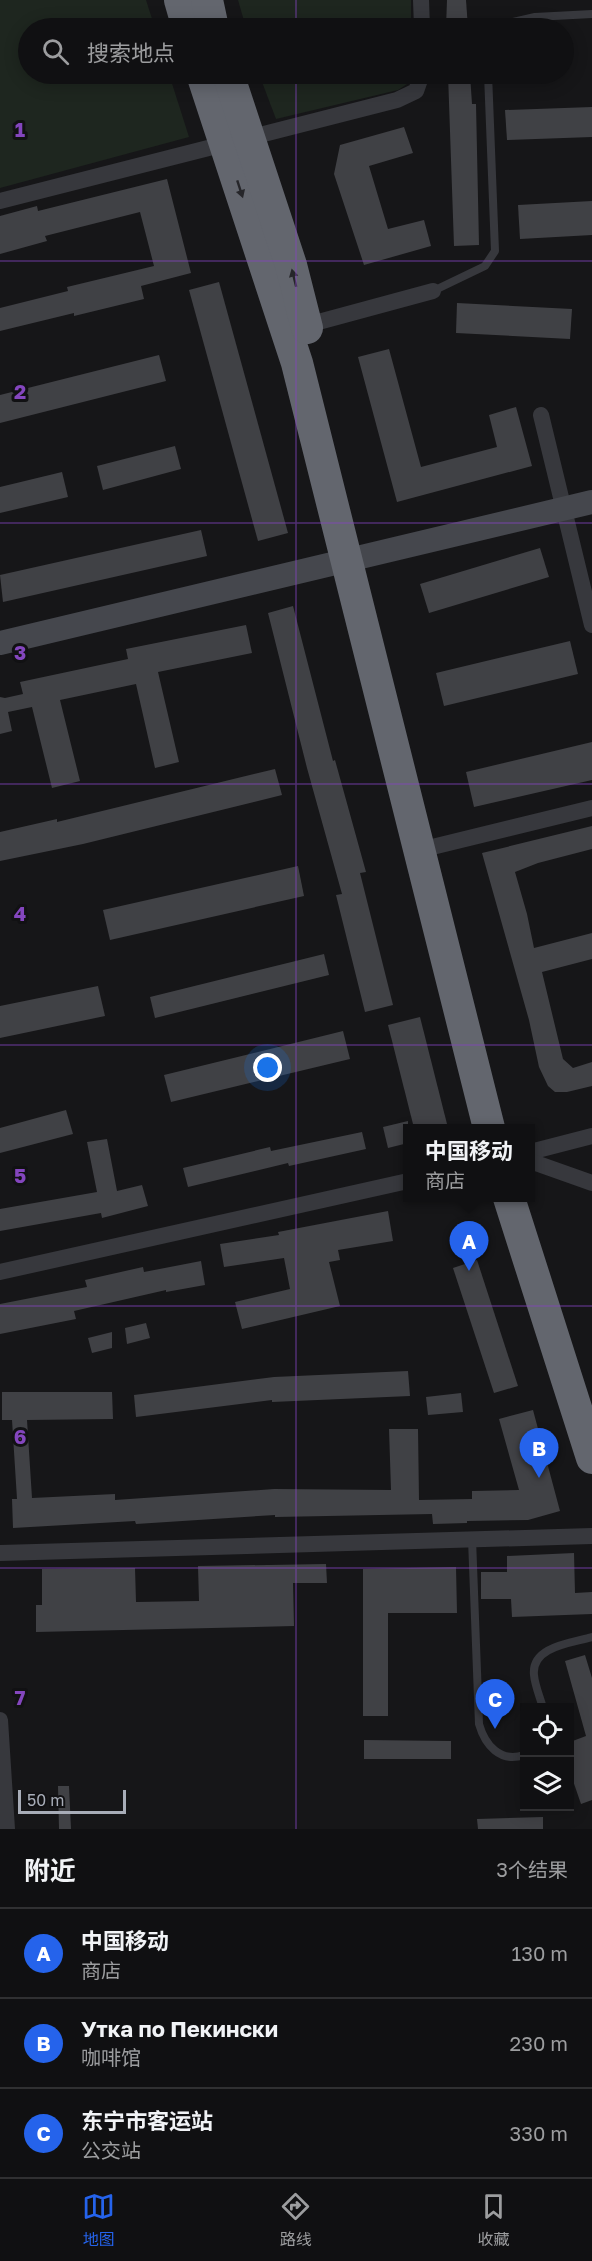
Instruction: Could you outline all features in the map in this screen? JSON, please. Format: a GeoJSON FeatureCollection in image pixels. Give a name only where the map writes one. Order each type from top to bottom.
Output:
{"type":"FeatureCollection","features":[{"type":"Feature","properties":{"kind":"highway"},"geometry":{"type":"LineString","coordinates":[[180,0],[185,18]]}},
{"type":"Feature","properties":{"kind":"highway"},"geometry":{"type":"LineString","coordinates":[[207,0],[211,18]]}},
{"type":"Feature","properties":{"kind":"highway"},"geometry":{"type":"LineString","coordinates":[[207,84],[237,139]]}},
{"type":"Feature","properties":{"kind":"highway"},"geometry":{"type":"LineString","coordinates":[[229,84],[237,139],[297,328],[428,848],[488,1124]]}},
{"type":"Feature","properties":{"kind":"highway"},"geometry":{"type":"LineString","coordinates":[[428,848],[508,1124]]}},
{"type":"Feature","properties":{"kind":"highway"},"geometry":{"type":"LineString","coordinates":[[511,1202],[592,1458]]}},
{"type":"Feature","properties":{"kind":"highway"},"geometry":{"type":"LineString","coordinates":[[531,1202],[592,1402]]}},
{"type":"Feature","properties":{"kind":"street"},"geometry":{"type":"LineString","coordinates":[[421,0],[422,18]]}},
{"type":"Feature","properties":{"kind":"street"},"geometry":{"type":"LineString","coordinates":[[0,201],[397,99],[416,91],[418,84]]}},
{"type":"Feature","properties":{"kind":"street"},"geometry":{"type":"LineString","coordinates":[[297,328],[433,291]]}},
{"type":"Feature","properties":{"kind":"street"},"geometry":{"type":"LineString","coordinates":[[541,415],[592,625]]}},
{"type":"Feature","properties":{"kind":"street"},"geometry":{"type":"LineString","coordinates":[[0,643],[592,502]]}},
{"type":"Feature","properties":{"kind":"street"},"geometry":{"type":"LineString","coordinates":[[428,848],[592,808]]}},
{"type":"Feature","properties":{"kind":"street"},"geometry":{"type":"LineString","coordinates":[[535,1151],[592,1136]]}},
{"type":"Feature","properties":{"kind":"street"},"geometry":{"type":"LineString","coordinates":[[535,1162],[592,1183]]}},
{"type":"Feature","properties":{"kind":"street"},"geometry":{"type":"LineString","coordinates":[[0,1272],[403,1182]]}},
{"type":"Feature","properties":{"kind":"street"},"geometry":{"type":"LineString","coordinates":[[0,1553],[592,1536]]}},
{"type":"Feature","properties":{"kind":"street"},"geometry":{"type":"LineString","coordinates":[[0,1720],[7,1829]]}},
{"type":"Feature","properties":{"kind":"lane"},"geometry":{"type":"LineString","coordinates":[[531,18],[592,14]]}},
{"type":"Feature","properties":{"kind":"lane"},"geometry":{"type":"LineString","coordinates":[[433,291],[485,266],[495,251],[488,84]]}},
{"type":"Feature","properties":{"kind":"lane"},"geometry":{"type":"LineString","coordinates":[[472,1538],[479,1724],[483,1738],[499,1754],[509,1757],[520,1756]]}},
{"type":"Feature","properties":{"kind":"lane"},"geometry":{"type":"LineString","coordinates":[[542,1703],[534,1676],[537,1660],[542,1653],[592,1637]]}},
{"type":"Feature","properties":{"kind":"shaded area"},"geometry":{"type":"Polygon","coordinates":[[[0,0],[146,0],[152,18],[18,18],[18,84],[172,84],[189,137],[0,188],[0,0]]]}},
{"type":"Feature","properties":{"kind":"shaded area"},"geometry":{"type":"Polygon","coordinates":[[[238,0],[411,0],[411,18],[243,18],[238,0]]]}},
{"type":"Feature","properties":{"kind":"shaded area"},"geometry":{"type":"Polygon","coordinates":[[[263,84],[407,84],[398,90],[276,119],[263,84]]]}},
{"type":"Feature","properties":{"kind":"building"},"geometry":{"type":"Polygon","coordinates":[[[447,0],[466,0],[467,18],[446,18],[447,0]]]}},
{"type":"Feature","properties":{"kind":"building"},"geometry":{"type":"Polygon","coordinates":[[[448,84],[471,84],[472,104],[476,104],[479,245],[454,246],[448,84]]]}},
{"type":"Feature","properties":{"kind":"building"},"geometry":{"type":"Polygon","coordinates":[[[592,107],[592,137],[507,140],[505,110],[592,107]]]}},
{"type":"Feature","properties":{"kind":"building"},"geometry":{"type":"Polygon","coordinates":[[[404,127],[413,153],[369,166],[388,229],[424,220],[431,246],[364,265],[334,174],[340,145],[404,127]]]}},
{"type":"Feature","properties":{"kind":"building"},"geometry":{"type":"Polygon","coordinates":[[[167,179],[191,273],[141,286],[144,299],[0,331],[0,308],[68,291],[67,287],[154,266],[140,212],[45,236],[47,241],[0,254],[0,216],[37,206],[38,211],[167,179]]]}},
{"type":"Feature","properties":{"kind":"building"},"geometry":{"type":"Polygon","coordinates":[[[592,201],[592,235],[520,239],[518,205],[592,201]]]}},
{"type":"Feature","properties":{"kind":"building"},"geometry":{"type":"Polygon","coordinates":[[[219,282],[288,533],[258,541],[189,290],[219,282]]]}},
{"type":"Feature","properties":{"kind":"building"},"geometry":{"type":"Polygon","coordinates":[[[457,303],[572,309],[570,339],[456,333],[457,303]]]}},
{"type":"Feature","properties":{"kind":"building"},"geometry":{"type":"Polygon","coordinates":[[[389,349],[421,467],[497,447],[489,415],[516,407],[532,466],[397,502],[358,357],[389,349]]]}},
{"type":"Feature","properties":{"kind":"building"},"geometry":{"type":"Polygon","coordinates":[[[159,355],[166,381],[0,423],[0,395],[159,355]]]}},
{"type":"Feature","properties":{"kind":"building"},"geometry":{"type":"Polygon","coordinates":[[[175,446],[181,469],[103,490],[97,466],[175,446]]]}},
{"type":"Feature","properties":{"kind":"building"},"geometry":{"type":"Polygon","coordinates":[[[62,472],[68,497],[0,513],[0,487],[62,472]]]}},
{"type":"Feature","properties":{"kind":"building"},"geometry":{"type":"Polygon","coordinates":[[[201,530],[207,556],[3,602],[0,575],[201,530]]]}},
{"type":"Feature","properties":{"kind":"building"},"geometry":{"type":"Polygon","coordinates":[[[540,548],[549,577],[429,613],[420,584],[540,548]]]}},
{"type":"Feature","properties":{"kind":"building"},"geometry":{"type":"Polygon","coordinates":[[[293,606],[333,761],[335,760],[366,872],[360,873],[393,1005],[365,1012],[336,895],[342,894],[268,613],[293,606]]]}},
{"type":"Feature","properties":{"kind":"building"},"geometry":{"type":"Polygon","coordinates":[[[246,625],[252,653],[158,672],[179,762],[155,768],[136,684],[60,700],[80,781],[52,788],[32,707],[8,712],[12,731],[0,734],[0,697],[23,694],[20,682],[128,659],[126,649],[246,625]]]}},
{"type":"Feature","properties":{"kind":"building"},"geometry":{"type":"Polygon","coordinates":[[[570,641],[578,674],[444,706],[436,673],[570,641]]]}},
{"type":"Feature","properties":{"kind":"building"},"geometry":{"type":"Polygon","coordinates":[[[592,742],[592,780],[474,807],[466,772],[592,742]]]}},
{"type":"Feature","properties":{"kind":"building"},"geometry":{"type":"Polygon","coordinates":[[[275,769],[282,795],[83,844],[0,861],[0,832],[57,819],[57,822],[275,769]]]}},
{"type":"Feature","properties":{"kind":"building"},"geometry":{"type":"Polygon","coordinates":[[[592,826],[592,849],[538,863],[515,872],[534,948],[592,933],[592,959],[542,972],[563,1059],[573,1068],[592,1062],[592,1086],[567,1092],[555,1092],[548,1086],[539,1067],[529,1020],[482,853],[592,826]]]}},
{"type":"Feature","properties":{"kind":"building"},"geometry":{"type":"Polygon","coordinates":[[[298,866],[304,896],[110,940],[103,910],[298,866]]]}},
{"type":"Feature","properties":{"kind":"building"},"geometry":{"type":"Polygon","coordinates":[[[324,954],[329,975],[155,1018],[150,997],[324,954]]]}},
{"type":"Feature","properties":{"kind":"building"},"geometry":{"type":"Polygon","coordinates":[[[98,986],[105,1016],[0,1038],[0,1006],[98,986]]]}},
{"type":"Feature","properties":{"kind":"building"},"geometry":{"type":"Polygon","coordinates":[[[420,1017],[447,1124],[413,1124],[388,1025],[420,1017]]]}},
{"type":"Feature","properties":{"kind":"building"},"geometry":{"type":"Polygon","coordinates":[[[343,1031],[350,1059],[171,1102],[164,1075],[343,1031]]]}},
{"type":"Feature","properties":{"kind":"building"},"geometry":{"type":"Polygon","coordinates":[[[66,1110],[73,1134],[0,1153],[0,1128],[66,1110]]]}},
{"type":"Feature","properties":{"kind":"building"},"geometry":{"type":"Polygon","coordinates":[[[408,1121],[408,1124],[403,1124],[403,1144],[388,1148],[383,1127],[408,1121]]]}},
{"type":"Feature","properties":{"kind":"building"},"geometry":{"type":"Polygon","coordinates":[[[362,1132],[366,1149],[289,1166],[288,1163],[188,1187],[183,1168],[270,1147],[271,1151],[362,1132]]]}},
{"type":"Feature","properties":{"kind":"building"},"geometry":{"type":"Polygon","coordinates":[[[107,1139],[117,1191],[142,1185],[148,1206],[102,1218],[101,1213],[0,1231],[0,1209],[97,1192],[87,1142],[107,1139]]]}},
{"type":"Feature","properties":{"kind":"building"},"geometry":{"type":"Polygon","coordinates":[[[388,1211],[393,1241],[338,1250],[340,1260],[329,1262],[340,1306],[242,1329],[235,1302],[290,1289],[284,1258],[224,1267],[220,1244],[279,1235],[278,1232],[388,1211]]]}},
{"type":"Feature","properties":{"kind":"building"},"geometry":{"type":"Polygon","coordinates":[[[477,1260],[518,1386],[494,1393],[453,1268],[477,1260]]]}},
{"type":"Feature","properties":{"kind":"building"},"geometry":{"type":"Polygon","coordinates":[[[201,1261],[205,1285],[166,1292],[166,1290],[74,1311],[76,1319],[0,1334],[0,1304],[87,1287],[85,1280],[143,1267],[144,1272],[201,1261]]]}},
{"type":"Feature","properties":{"kind":"building"},"geometry":{"type":"Polygon","coordinates":[[[146,1323],[150,1338],[127,1344],[125,1328],[146,1323]]]}},
{"type":"Feature","properties":{"kind":"building"},"geometry":{"type":"Polygon","coordinates":[[[112,1332],[112,1348],[92,1353],[88,1338],[112,1332]]]}},
{"type":"Feature","properties":{"kind":"building"},"geometry":{"type":"Polygon","coordinates":[[[408,1371],[410,1396],[272,1402],[272,1400],[136,1417],[134,1395],[274,1377],[408,1371]]]}},
{"type":"Feature","properties":{"kind":"building"},"geometry":{"type":"Polygon","coordinates":[[[2,1392],[112,1392],[113,1419],[27,1420],[32,1498],[115,1494],[115,1500],[274,1489],[391,1490],[389,1429],[418,1429],[419,1500],[472,1499],[472,1491],[519,1490],[499,1419],[533,1410],[560,1511],[528,1520],[467,1521],[467,1523],[433,1524],[432,1514],[275,1517],[275,1515],[136,1524],[135,1521],[13,1528],[12,1499],[17,1499],[12,1420],[2,1420],[2,1392]]]}},
{"type":"Feature","properties":{"kind":"building"},"geometry":{"type":"Polygon","coordinates":[[[461,1393],[463,1412],[428,1415],[426,1397],[461,1393]]]}},
{"type":"Feature","properties":{"kind":"building"},"geometry":{"type":"Polygon","coordinates":[[[574,1553],[575,1593],[592,1592],[592,1614],[512,1617],[511,1599],[481,1599],[481,1572],[507,1572],[507,1556],[574,1553]]]}},
{"type":"Feature","properties":{"kind":"building"},"geometry":{"type":"Polygon","coordinates":[[[326,1564],[327,1583],[293,1583],[294,1626],[36,1632],[36,1605],[42,1605],[42,1569],[135,1568],[136,1602],[199,1601],[198,1566],[326,1564]]]}},
{"type":"Feature","properties":{"kind":"building"},"geometry":{"type":"Polygon","coordinates":[[[456,1567],[457,1613],[388,1613],[388,1716],[363,1716],[363,1569],[456,1567]]]}},
{"type":"Feature","properties":{"kind":"building"},"geometry":{"type":"Polygon","coordinates":[[[585,1655],[592,1678],[592,1800],[581,1804],[574,1784],[574,1740],[586,1736],[565,1661],[585,1655]]]}},
{"type":"Feature","properties":{"kind":"building"},"geometry":{"type":"Polygon","coordinates":[[[364,1740],[451,1741],[451,1759],[364,1759],[364,1740]]]}},
{"type":"Feature","properties":{"kind":"building"},"geometry":{"type":"Polygon","coordinates":[[[58,1786],[69,1786],[71,1829],[59,1829],[58,1786]]]}},
{"type":"Feature","properties":{"kind":"building"},"geometry":{"type":"Polygon","coordinates":[[[543,1817],[543,1829],[478,1829],[477,1819],[543,1817]]]}},
{"type":"Feature","properties":{"kind":"place","name":"中国移动"},"geometry":{"type":"Point","coordinates":[469,1271]}},
{"type":"Feature","properties":{"kind":"place","name":"Утка по Пекински"},"geometry":{"type":"Point","coordinates":[539,1478]}},
{"type":"Feature","properties":{"kind":"place","name":"东宁市客运站"},"geometry":{"type":"Point","coordinates":[495,1729]}}]}
